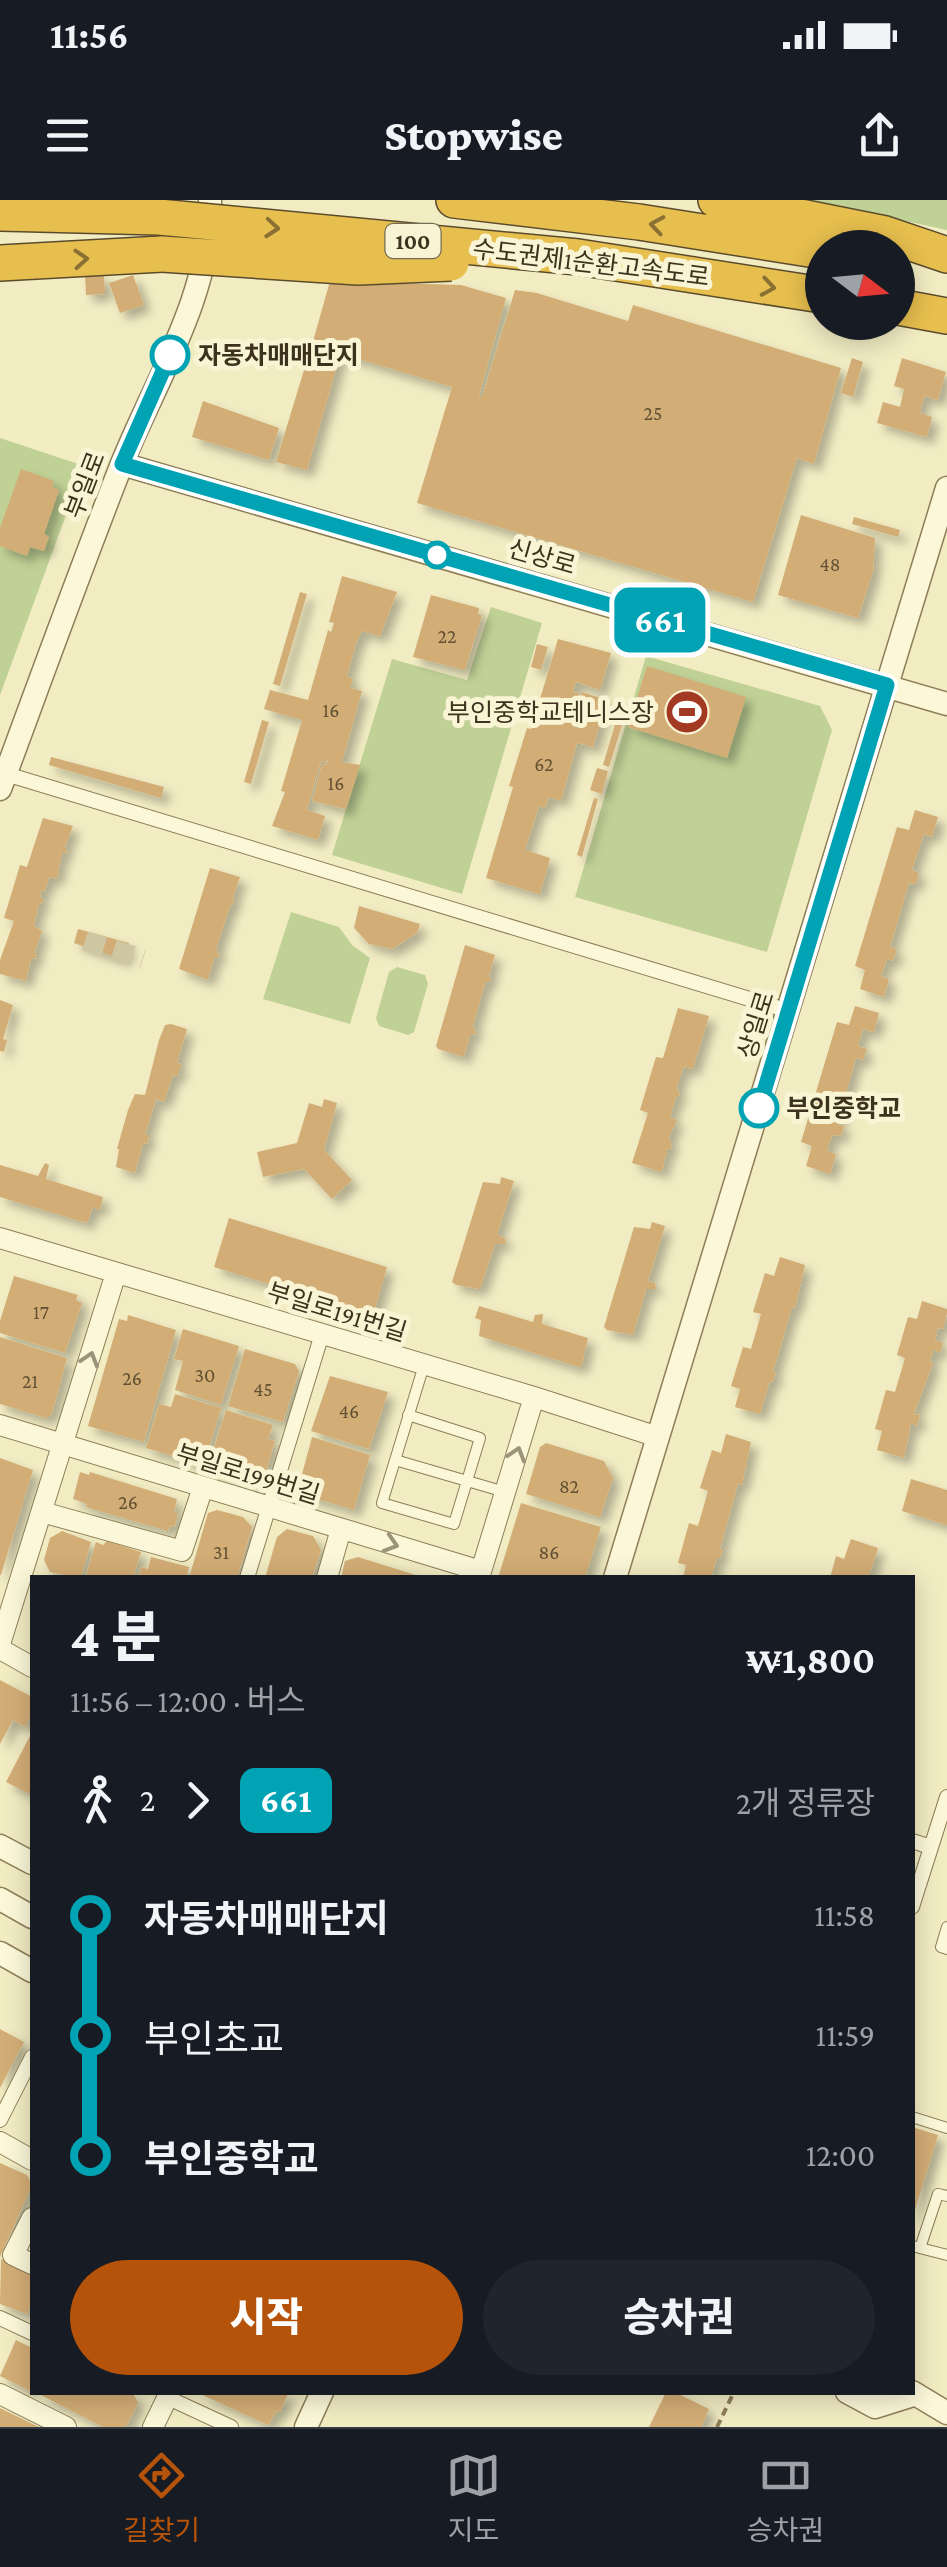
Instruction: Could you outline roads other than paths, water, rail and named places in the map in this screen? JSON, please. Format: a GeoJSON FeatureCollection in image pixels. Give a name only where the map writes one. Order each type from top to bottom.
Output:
{"type":"FeatureCollection","features":[{"type":"Feature","properties":{"kind":"highway","name":"수도권제1순환고속도로"},"geometry":{"type":"LineString","coordinates":[[454,200],[638,222],[805,248]]}},
{"type":"Feature","properties":{"kind":"highway"},"geometry":{"type":"LineString","coordinates":[[716,200],[884,234],[947,255]]}},
{"type":"Feature","properties":{"kind":"highway","name":"수도권제1순환고속도로"},"geometry":{"type":"LineString","coordinates":[[0,212],[158,218],[578,257],[805,292]]}},
{"type":"Feature","properties":{"kind":"highway"},"geometry":{"type":"LineString","coordinates":[[0,264],[162,254],[358,267],[578,257]]}},
{"type":"Feature","properties":{"kind":"highway"},"geometry":{"type":"LineString","coordinates":[[915,266],[947,271]]}},
{"type":"Feature","properties":{"kind":"highway"},"geometry":{"type":"LineString","coordinates":[[915,310],[947,316]]}},
{"type":"Feature","properties":{"kind":"street","name":"부일로"},"geometry":{"type":"LineString","coordinates":[[3,782],[122,464],[188,311],[210,234],[210,200]]}},
{"type":"Feature","properties":{"kind":"street","name":"신상로"},"geometry":{"type":"LineString","coordinates":[[122,464],[947,704]]}},
{"type":"Feature","properties":{"kind":"street","name":"상일로"},"geometry":{"type":"LineString","coordinates":[[616,1575],[947,488]]}},
{"type":"Feature","properties":{"kind":"street"},"geometry":{"type":"LineString","coordinates":[[3,782],[789,1011]]}},
{"type":"Feature","properties":{"kind":"street","name":"부일로191번길"},"geometry":{"type":"LineString","coordinates":[[0,1238],[658,1437]]}},
{"type":"Feature","properties":{"kind":"street"},"geometry":{"type":"LineString","coordinates":[[30,1666],[0,1647],[27,1577],[42,1512],[116,1273]]}},
{"type":"Feature","properties":{"kind":"street"},"geometry":{"type":"LineString","coordinates":[[248,1575],[322,1334]]}},
{"type":"Feature","properties":{"kind":"street"},"geometry":{"type":"LineString","coordinates":[[480,1574],[534,1397]]}},
{"type":"Feature","properties":{"kind":"street","name":"부일로199번길"},"geometry":{"type":"LineString","coordinates":[[0,1425],[342,1528],[480,1574]]}},
{"type":"Feature","properties":{"kind":"street"},"geometry":{"type":"LineString","coordinates":[[42,1512],[182,1551],[203,1487]]}},
{"type":"Feature","properties":{"kind":"street"},"geometry":{"type":"LineString","coordinates":[[327,1575],[342,1528]]}},
{"type":"Feature","properties":{"kind":"street"},"geometry":{"type":"LineString","coordinates":[[915,1898],[947,1796]]}},
{"type":"Feature","properties":{"kind":"street"},"geometry":{"type":"LineString","coordinates":[[915,1842],[931,1847]]}},
{"type":"Feature","properties":{"kind":"street"},"geometry":{"type":"LineString","coordinates":[[0,1846],[30,1862]]}},
{"type":"Feature","properties":{"kind":"street"},"geometry":{"type":"LineString","coordinates":[[0,1899],[30,1915]]}},
{"type":"Feature","properties":{"kind":"street"},"geometry":{"type":"LineString","coordinates":[[0,1953],[30,1970]]}},
{"type":"Feature","properties":{"kind":"street"},"geometry":{"type":"LineString","coordinates":[[0,2120],[30,2061]]}},
{"type":"Feature","properties":{"kind":"street"},"geometry":{"type":"LineString","coordinates":[[0,2142],[30,2159]]}},
{"type":"Feature","properties":{"kind":"street"},"geometry":{"type":"LineString","coordinates":[[30,2222],[13,2255],[30,2263]]}},
{"type":"Feature","properties":{"kind":"street"},"geometry":{"type":"LineString","coordinates":[[0,2318],[30,2332]]}},
{"type":"Feature","properties":{"kind":"street"},"geometry":{"type":"LineString","coordinates":[[0,2394],[66,2427]]}},
{"type":"Feature","properties":{"kind":"street"},"geometry":{"type":"LineString","coordinates":[[915,2394],[947,2413]]}},
{"type":"Feature","properties":{"kind":"street"},"geometry":{"type":"LineString","coordinates":[[306,2427],[321,2395]]}},
{"type":"Feature","properties":{"kind":"street"},"geometry":{"type":"LineString","coordinates":[[853,2395],[875,2407],[908,2395]]}},
{"type":"Feature","properties":{"kind":"street"},"geometry":{"type":"LineString","coordinates":[[153,2427],[174,2397],[232,2427]]}},
{"type":"Feature","properties":{"kind":"lane"},"geometry":{"type":"LineString","coordinates":[[408,1415],[480,1438],[454,1524],[382,1504],[408,1415],[424,1364]]}},
{"type":"Feature","properties":{"kind":"lane"},"geometry":{"type":"LineString","coordinates":[[395,1460],[505,1492]]}},
{"type":"Feature","properties":{"kind":"lane"},"geometry":{"type":"LineString","coordinates":[[947,1927],[941,1946],[947,1948]]}},
{"type":"Feature","properties":{"kind":"lane"},"geometry":{"type":"LineString","coordinates":[[915,2118],[947,2128]]}},
{"type":"Feature","properties":{"kind":"lane"},"geometry":{"type":"LineString","coordinates":[[947,2196],[938,2194],[916,2247],[947,2255]]}},
{"type":"Feature","properties":{"kind":"tunnel"},"geometry":{"type":"LineString","coordinates":[[85,941],[143,959]]}},
{"type":"Feature","properties":{"kind":"place","name":"자동차매매단지"},"geometry":{"type":"Point","coordinates":[170,355]}},
{"type":"Feature","properties":{"kind":"place","name":"부인중학교테니스장"},"geometry":{"type":"Point","coordinates":[687,712]}},
{"type":"Feature","properties":{"kind":"place","name":"부인중학교"},"geometry":{"type":"Point","coordinates":[759,1108]}}]}
